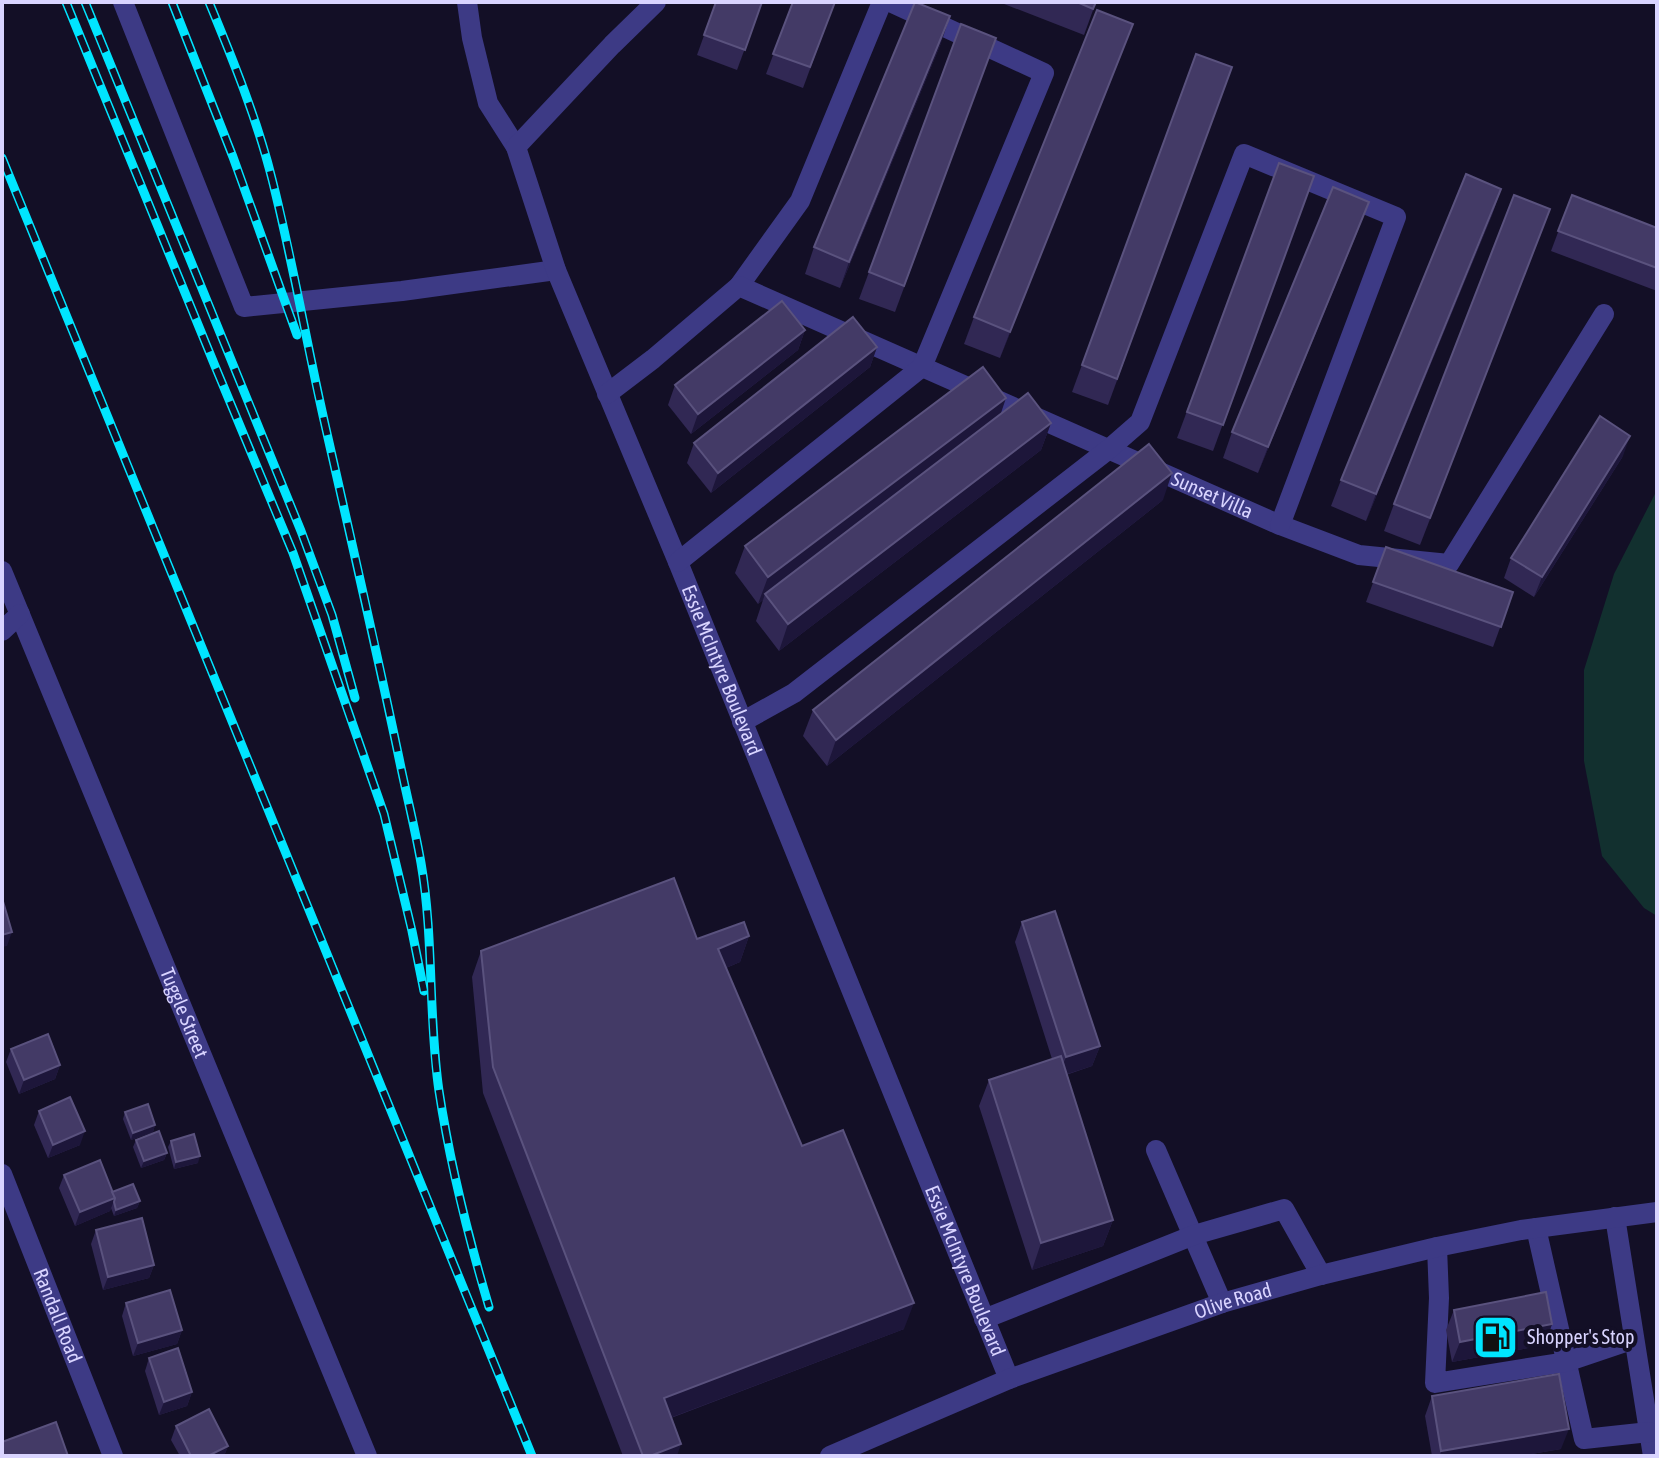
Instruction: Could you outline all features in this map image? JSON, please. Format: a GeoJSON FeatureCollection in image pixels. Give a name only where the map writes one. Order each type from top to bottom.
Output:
{"type":"FeatureCollection","features":[{"type":"Feature","properties":{"kind":"street"},"geometry":{"type":"LineString","coordinates":[[123,2],[244,307],[402,291],[556,270]]}},
{"type":"Feature","properties":{"kind":"street","name":"Essie McIntyre Boulevard"},"geometry":{"type":"LineString","coordinates":[[467,2],[472,38],[488,103],[516,147],[556,270],[678,562],[1009,1379]]}},
{"type":"Feature","properties":{"kind":"street"},"geometry":{"type":"LineString","coordinates":[[516,147],[656,2]]}},
{"type":"Feature","properties":{"kind":"street"},"geometry":{"type":"LineString","coordinates":[[607,394],[739,286],[800,201],[882,2]]}},
{"type":"Feature","properties":{"kind":"street"},"geometry":{"type":"LineString","coordinates":[[678,562],[922,367],[1044,73],[890,2]]}},
{"type":"Feature","properties":{"kind":"street"},"geometry":{"type":"LineString","coordinates":[[742,722],[794,693],[1140,422],[1244,154],[1396,217],[1280,525]]}},
{"type":"Feature","properties":{"kind":"street","name":"Sunset Villa"},"geometry":{"type":"LineString","coordinates":[[739,286],[1280,525],[1359,555],[1449,564],[1604,314]]}},
{"type":"Feature","properties":{"kind":"street","name":"Tuggle Street"},"geometry":{"type":"LineString","coordinates":[[2,571],[367,1456]]}},
{"type":"Feature","properties":{"kind":"street"},"geometry":{"type":"LineString","coordinates":[[2,631],[20,614]]}},
{"type":"Feature","properties":{"kind":"street"},"geometry":{"type":"LineString","coordinates":[[1156,1150],[1222,1303]]}},
{"type":"Feature","properties":{"kind":"street","name":"Randall Road"},"geometry":{"type":"LineString","coordinates":[[2,1174],[113,1456]]}},
{"type":"Feature","properties":{"kind":"street"},"geometry":{"type":"LineString","coordinates":[[984,1319],[1194,1235],[1284,1209],[1321,1275]]}},
{"type":"Feature","properties":{"kind":"street","name":"Olive Road"},"geometry":{"type":"LineString","coordinates":[[830,1456],[1009,1379],[1222,1303],[1437,1247],[1536,1228],[1657,1212]]}},
{"type":"Feature","properties":{"kind":"street"},"geometry":{"type":"LineString","coordinates":[[1615,1217],[1653,1456]]}},
{"type":"Feature","properties":{"kind":"street"},"geometry":{"type":"LineString","coordinates":[[1536,1228],[1544,1295],[1566,1362],[1584,1439],[1649,1432]]}},
{"type":"Feature","properties":{"kind":"street"},"geometry":{"type":"LineString","coordinates":[[1437,1247],[1445,1318],[1435,1383],[1566,1362],[1634,1339]]}},
{"type":"Feature","properties":{"kind":"green space"},"geometry":{"type":"Polygon","coordinates":[[[1657,490],[1657,916],[1644,908],[1602,856],[1584,761],[1584,670],[1614,574],[1657,490]]]}},
{"type":"Feature","properties":{"kind":"building"},"geometry":{"type":"Polygon","coordinates":[[[716,2],[762,2],[745,50],[704,35],[716,2]]]}},
{"type":"Feature","properties":{"kind":"building"},"geometry":{"type":"Polygon","coordinates":[[[793,2],[835,2],[810,67],[773,54],[793,2]]]}},
{"type":"Feature","properties":{"kind":"building"},"geometry":{"type":"Polygon","coordinates":[[[915,2],[950,16],[849,262],[814,247],[915,2]]]}},
{"type":"Feature","properties":{"kind":"building"},"geometry":{"type":"Polygon","coordinates":[[[1077,2],[1096,2],[1093,9],[1077,2]]]}},
{"type":"Feature","properties":{"kind":"building"},"geometry":{"type":"Polygon","coordinates":[[[1097,10],[1133,24],[1010,332],[974,317],[1097,10]]]}},
{"type":"Feature","properties":{"kind":"building"},"geometry":{"type":"Polygon","coordinates":[[[961,24],[996,38],[904,286],[869,272],[961,24]]]}},
{"type":"Feature","properties":{"kind":"building"},"geometry":{"type":"Polygon","coordinates":[[[1196,54],[1232,67],[1117,379],[1082,365],[1196,54]]]}},
{"type":"Feature","properties":{"kind":"building"},"geometry":{"type":"Polygon","coordinates":[[[1279,163],[1314,176],[1223,425],[1187,412],[1279,163]]]}},
{"type":"Feature","properties":{"kind":"building"},"geometry":{"type":"Polygon","coordinates":[[[1466,174],[1501,189],[1376,494],[1341,480],[1466,174]]]}},
{"type":"Feature","properties":{"kind":"building"},"geometry":{"type":"Polygon","coordinates":[[[1333,187],[1369,202],[1268,447],[1232,432],[1333,187]]]}},
{"type":"Feature","properties":{"kind":"building"},"geometry":{"type":"Polygon","coordinates":[[[1514,195],[1550,209],[1430,518],[1394,504],[1514,195]]]}},
{"type":"Feature","properties":{"kind":"building"},"geometry":{"type":"Polygon","coordinates":[[[1572,195],[1657,228],[1657,268],[1558,231],[1572,195]]]}},
{"type":"Feature","properties":{"kind":"building"},"geometry":{"type":"Polygon","coordinates":[[[782,301],[805,330],[698,414],[675,385],[782,301]]]}},
{"type":"Feature","properties":{"kind":"building"},"geometry":{"type":"Polygon","coordinates":[[[853,317],[877,347],[718,473],[694,443],[853,317]]]}},
{"type":"Feature","properties":{"kind":"building"},"geometry":{"type":"Polygon","coordinates":[[[983,367],[1006,398],[768,577],[745,546],[983,367]]]}},
{"type":"Feature","properties":{"kind":"building"},"geometry":{"type":"Polygon","coordinates":[[[1028,393],[1051,423],[788,624],[765,594],[1028,393]]]}},
{"type":"Feature","properties":{"kind":"building"},"geometry":{"type":"Polygon","coordinates":[[[1600,416],[1630,436],[1542,577],[1511,558],[1600,416]]]}},
{"type":"Feature","properties":{"kind":"building"},"geometry":{"type":"Polygon","coordinates":[[[1149,444],[1172,473],[836,740],[813,710],[1149,444]]]}},
{"type":"Feature","properties":{"kind":"building"},"geometry":{"type":"Polygon","coordinates":[[[1386,547],[1513,592],[1501,627],[1373,582],[1386,547]]]}},
{"type":"Feature","properties":{"kind":"building"},"geometry":{"type":"Polygon","coordinates":[[[674,878],[697,939],[744,922],[749,936],[718,949],[802,1146],[843,1130],[914,1303],[664,1398],[681,1444],[643,1456],[493,1067],[481,951],[674,878]]]}},
{"type":"Feature","properties":{"kind":"building"},"geometry":{"type":"Polygon","coordinates":[[[2,898],[12,932],[2,935],[2,898]]]}},
{"type":"Feature","properties":{"kind":"building"},"geometry":{"type":"Polygon","coordinates":[[[1055,911],[1100,1046],[1066,1057],[1022,922],[1055,911]]]}},
{"type":"Feature","properties":{"kind":"building"},"geometry":{"type":"Polygon","coordinates":[[[48,1034],[60,1065],[24,1080],[11,1049],[48,1034]]]}},
{"type":"Feature","properties":{"kind":"building"},"geometry":{"type":"Polygon","coordinates":[[[1061,1056],[1113,1220],[1041,1243],[989,1080],[1061,1056]]]}},
{"type":"Feature","properties":{"kind":"building"},"geometry":{"type":"Polygon","coordinates":[[[70,1097],[85,1131],[53,1145],[39,1111],[70,1097]]]}},
{"type":"Feature","properties":{"kind":"building"},"geometry":{"type":"Polygon","coordinates":[[[148,1104],[155,1125],[133,1133],[125,1112],[148,1104]]]}},
{"type":"Feature","properties":{"kind":"building"},"geometry":{"type":"Polygon","coordinates":[[[159,1131],[167,1153],[144,1161],[136,1140],[159,1131]]]}},
{"type":"Feature","properties":{"kind":"building"},"geometry":{"type":"Polygon","coordinates":[[[194,1134],[200,1156],[176,1162],[171,1141],[194,1134]]]}},
{"type":"Feature","properties":{"kind":"building"},"geometry":{"type":"Polygon","coordinates":[[[100,1160],[115,1198],[80,1212],[64,1175],[100,1160]]]}},
{"type":"Feature","properties":{"kind":"building"},"geometry":{"type":"Polygon","coordinates":[[[133,1184],[140,1201],[116,1210],[112,1192],[133,1184]]]}},
{"type":"Feature","properties":{"kind":"building"},"geometry":{"type":"Polygon","coordinates":[[[142,1218],[154,1265],[108,1277],[96,1230],[142,1218]]]}},
{"type":"Feature","properties":{"kind":"building"},"geometry":{"type":"Polygon","coordinates":[[[170,1290],[182,1330],[138,1343],[126,1303],[170,1290]]]}},
{"type":"Feature","properties":{"kind":"building"},"geometry":{"type":"Polygon","coordinates":[[[1546,1292],[1552,1324],[1460,1342],[1454,1310],[1546,1292]]]}},
{"type":"Feature","properties":{"kind":"building"},"geometry":{"type":"Polygon","coordinates":[[[178,1348],[192,1392],[164,1402],[149,1358],[178,1348]]]}},
{"type":"Feature","properties":{"kind":"building"},"geometry":{"type":"Polygon","coordinates":[[[1559,1374],[1569,1429],[1441,1451],[1432,1396],[1559,1374]]]}},
{"type":"Feature","properties":{"kind":"building"},"geometry":{"type":"Polygon","coordinates":[[[209,1409],[228,1446],[208,1456],[191,1456],[176,1426],[209,1409]]]}},
{"type":"Feature","properties":{"kind":"building"},"geometry":{"type":"Polygon","coordinates":[[[56,1422],[68,1456],[2,1456],[2,1442],[56,1422]]]}},
{"type":"Feature","properties":{"kind":"railway"},"geometry":{"type":"LineString","coordinates":[[66,2],[293,553],[384,814],[424,991]]}},
{"type":"Feature","properties":{"kind":"railway"},"geometry":{"type":"LineString","coordinates":[[85,2],[301,531],[332,615],[355,698]]}},
{"type":"Feature","properties":{"kind":"railway"},"geometry":{"type":"LineString","coordinates":[[172,2],[233,157],[297,335]]}},
{"type":"Feature","properties":{"kind":"railway"},"geometry":{"type":"LineString","coordinates":[[209,2],[252,112],[272,179],[413,824],[425,891],[439,1091],[460,1200],[489,1307]]}},
{"type":"Feature","properties":{"kind":"railway"},"geometry":{"type":"LineString","coordinates":[[2,158],[532,1456]]}},
{"type":"Feature","properties":{"kind":"place","name":"Shopper's Stop"},"geometry":{"type":"Point","coordinates":[1496,1337]}}]}
